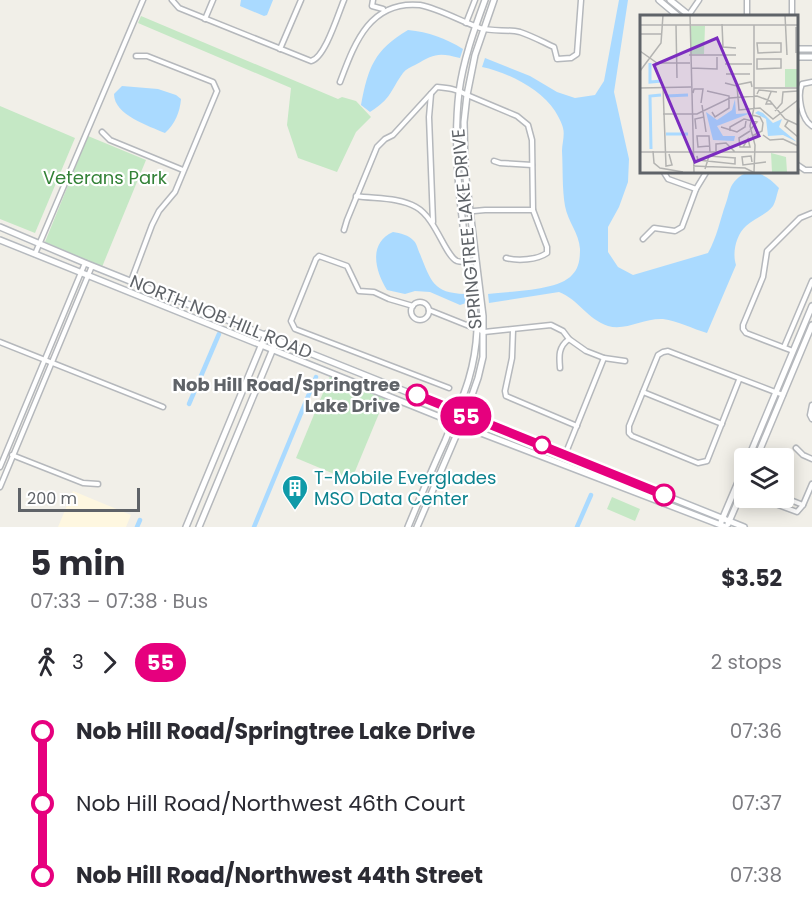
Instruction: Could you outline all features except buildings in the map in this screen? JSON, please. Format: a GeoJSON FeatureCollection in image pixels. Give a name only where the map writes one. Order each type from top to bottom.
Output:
{"type":"FeatureCollection","features":[{"type":"Feature","properties":{"kind":"street"},"geometry":{"type":"LineString","coordinates":[[35,254],[143,0]]}},
{"type":"Feature","properties":{"kind":"street"},"geometry":{"type":"LineString","coordinates":[[172,0],[179,8],[306,60],[316,60],[322,52],[344,0]]}},
{"type":"Feature","properties":{"kind":"street"},"geometry":{"type":"LineString","coordinates":[[205,19],[213,0]]}},
{"type":"Feature","properties":{"kind":"street"},"geometry":{"type":"LineString","coordinates":[[280,49],[301,0]]}},
{"type":"Feature","properties":{"kind":"street"},"geometry":{"type":"LineString","coordinates":[[371,19],[373,0]]}},
{"type":"Feature","properties":{"kind":"street"},"geometry":{"type":"LineString","coordinates":[[466,23],[475,0]]}},
{"type":"Feature","properties":{"kind":"street","name":"SPRINGTREE LAKE DRIVE"},"geometry":{"type":"LineString","coordinates":[[481,331],[469,262],[456,139],[460,90],[475,26],[485,0]]}},
{"type":"Feature","properties":{"kind":"street","name":"SPRINGTREE LAKE DRIVE"},"geometry":{"type":"LineString","coordinates":[[408,527],[457,412],[472,371],[481,331],[482,308],[464,149],[467,95],[473,61],[482,29],[494,0]]}},
{"type":"Feature","properties":{"kind":"street"},"geometry":{"type":"LineString","coordinates":[[340,82],[354,46],[366,24],[384,10],[400,4],[420,5],[482,29],[519,32],[554,47],[557,59],[571,58],[577,54],[581,0]]}},
{"type":"Feature","properties":{"kind":"street"},"geometry":{"type":"LineString","coordinates":[[659,0],[677,15]]}},
{"type":"Feature","properties":{"kind":"street"},"geometry":{"type":"LineString","coordinates":[[670,0],[688,15]]}},
{"type":"Feature","properties":{"kind":"street"},"geometry":{"type":"LineString","coordinates":[[690,15],[699,0]]}},
{"type":"Feature","properties":{"kind":"street"},"geometry":{"type":"LineString","coordinates":[[372,6],[384,10]]}},
{"type":"Feature","properties":{"kind":"street"},"geometry":{"type":"LineString","coordinates":[[131,281],[152,225],[159,211],[175,192],[217,91],[213,82],[147,56],[136,56]]}},
{"type":"Feature","properties":{"kind":"street"},"geometry":{"type":"LineString","coordinates":[[812,82],[802,84],[800,90],[807,123],[812,126]]}},
{"type":"Feature","properties":{"kind":"street"},"geometry":{"type":"LineString","coordinates":[[344,230],[377,147],[393,135],[436,87],[460,90],[518,117],[528,125],[532,140],[533,210],[547,247],[547,253],[541,257],[514,260],[506,258]]}},
{"type":"Feature","properties":{"kind":"street"},"geometry":{"type":"LineString","coordinates":[[431,93],[429,117],[433,222]]}},
{"type":"Feature","properties":{"kind":"street"},"geometry":{"type":"LineString","coordinates":[[102,132],[110,140],[183,170]]}},
{"type":"Feature","properties":{"kind":"street"},"geometry":{"type":"LineString","coordinates":[[494,161],[500,164],[532,165]]}},
{"type":"Feature","properties":{"kind":"street"},"geometry":{"type":"LineString","coordinates":[[797,165],[805,170],[812,170]]}},
{"type":"Feature","properties":{"kind":"street"},"geometry":{"type":"LineString","coordinates":[[664,172],[668,179],[696,189]]}},
{"type":"Feature","properties":{"kind":"street"},"geometry":{"type":"LineString","coordinates":[[643,239],[654,228],[675,231],[682,227],[696,189],[707,172]]}},
{"type":"Feature","properties":{"kind":"street"},"geometry":{"type":"LineString","coordinates":[[356,196],[389,200],[416,207],[433,222],[456,261],[476,260]]}},
{"type":"Feature","properties":{"kind":"street"},"geometry":{"type":"LineString","coordinates":[[463,212],[533,210]]}},
{"type":"Feature","properties":{"kind":"street"},"geometry":{"type":"LineString","coordinates":[[793,351],[746,333],[743,325],[766,269],[767,251],[800,218],[812,213]]}},
{"type":"Feature","properties":{"kind":"street","name":"NORTH NOB HILL ROAD"},"geometry":{"type":"LineString","coordinates":[[0,226],[92,266],[723,519]]}},
{"type":"Feature","properties":{"kind":"street","name":"NORTH NOB HILL ROAD"},"geometry":{"type":"LineString","coordinates":[[0,240],[460,425],[724,525],[744,527]]}},
{"type":"Feature","properties":{"kind":"street"},"geometry":{"type":"LineString","coordinates":[[413,306],[374,292],[359,291],[347,266],[319,256],[315,259],[291,321],[296,329],[449,388]]}},
{"type":"Feature","properties":{"kind":"street"},"geometry":{"type":"LineString","coordinates":[[0,467],[85,263]]}},
{"type":"Feature","properties":{"kind":"street"},"geometry":{"type":"LineString","coordinates":[[0,487],[92,266]]}},
{"type":"Feature","properties":{"kind":"street"},"geometry":{"type":"LineString","coordinates":[[784,347],[812,281]]}},
{"type":"Feature","properties":{"kind":"street"},"geometry":{"type":"LineString","coordinates":[[429,310],[426,317],[418,319],[412,314],[413,306],[418,302],[428,306],[429,310],[481,331],[551,325],[563,331],[568,339],[586,351],[604,358],[625,361]]}},
{"type":"Feature","properties":{"kind":"street"},"geometry":{"type":"LineString","coordinates":[[753,448],[812,306]]}},
{"type":"Feature","properties":{"kind":"street"},"geometry":{"type":"LineString","coordinates":[[761,448],[812,325]]}},
{"type":"Feature","properties":{"kind":"street"},"geometry":{"type":"LineString","coordinates":[[513,330],[512,358],[506,396],[577,426]]}},
{"type":"Feature","properties":{"kind":"street"},"geometry":{"type":"LineString","coordinates":[[417,527],[465,415],[480,371],[481,331]]}},
{"type":"Feature","properties":{"kind":"street"},"geometry":{"type":"LineString","coordinates":[[186,527],[266,334]]}},
{"type":"Feature","properties":{"kind":"street"},"geometry":{"type":"LineString","coordinates":[[199,527],[277,339]]}},
{"type":"Feature","properties":{"kind":"street"},"geometry":{"type":"LineString","coordinates":[[560,369],[559,353],[562,344],[568,339]]}},
{"type":"Feature","properties":{"kind":"street"},"geometry":{"type":"LineString","coordinates":[[0,342],[163,407]]}},
{"type":"Feature","properties":{"kind":"street"},"geometry":{"type":"LineString","coordinates":[[739,380],[708,461],[698,463],[629,433],[629,426],[658,356],[663,352],[668,351],[783,395]]}},
{"type":"Feature","properties":{"kind":"street"},"geometry":{"type":"LineString","coordinates":[[565,455],[604,358]]}},
{"type":"Feature","properties":{"kind":"street"},"geometry":{"type":"LineString","coordinates":[[643,392],[722,424]]}},
{"type":"Feature","properties":{"kind":"street"},"geometry":{"type":"LineString","coordinates":[[811,417],[812,405]]}},
{"type":"Feature","properties":{"kind":"street"},"geometry":{"type":"LineString","coordinates":[[796,448],[803,455],[812,459]]}},
{"type":"Feature","properties":{"kind":"street"},"geometry":{"type":"LineString","coordinates":[[6,452],[83,483],[98,484]]}},
{"type":"Feature","properties":{"kind":"street"},"geometry":{"type":"LineString","coordinates":[[432,472],[439,475]]}},
{"type":"Feature","properties":{"kind":"street"},"geometry":{"type":"LineString","coordinates":[[784,508],[793,512],[800,510],[812,484]]}},
{"type":"Feature","properties":{"kind":"street"},"geometry":{"type":"LineString","coordinates":[[724,525],[723,519],[734,492]]}},
{"type":"Feature","properties":{"kind":"street"},"geometry":{"type":"LineString","coordinates":[[794,501],[803,505]]}},
{"type":"Feature","properties":{"kind":"street"},"geometry":{"type":"LineString","coordinates":[[724,525],[734,506]]}},
{"type":"Feature","properties":{"kind":"shaded area"},"geometry":{"type":"Polygon","coordinates":[[[73,491],[131,515],[126,527],[58,527],[73,491]]]}},
{"type":"Feature","properties":{"kind":"green space"},"geometry":{"type":"Polygon","coordinates":[[[141,16],[338,99],[342,97],[356,101],[371,117],[356,132],[337,172],[298,158],[287,125],[291,88],[138,23],[141,16]]]}},
{"type":"Feature","properties":{"kind":"green space"},"geometry":{"type":"Polygon","coordinates":[[[0,106],[75,138],[35,233],[0,219],[0,106]]]}},
{"type":"Feature","properties":{"kind":"green space","name":"Veterans Park"},"geometry":{"type":"Polygon","coordinates":[[[88,136],[146,160],[102,267],[45,242],[88,136]]]}},
{"type":"Feature","properties":{"kind":"green space"},"geometry":{"type":"Polygon","coordinates":[[[330,376],[385,399],[351,481],[296,458],[330,376]]]}},
{"type":"Feature","properties":{"kind":"green space"},"geometry":{"type":"Polygon","coordinates":[[[612,497],[640,509],[635,521],[607,509],[612,497]]]}},
{"type":"Feature","properties":{"kind":"water"},"geometry":{"type":"Polygon","coordinates":[[[241,0],[273,0],[267,15],[264,16],[240,6],[241,0]]]}},
{"type":"Feature","properties":{"kind":"water"},"geometry":{"type":"Polygon","coordinates":[[[619,0],[628,0],[614,92],[629,159],[628,182],[619,207],[608,227],[608,252],[618,267],[633,275],[708,253],[731,187],[743,174],[762,174],[779,188],[773,206],[746,226],[737,239],[736,265],[707,333],[663,319],[622,327],[608,326],[594,319],[572,299],[559,292],[489,303],[488,294],[545,287],[565,280],[576,269],[580,249],[565,206],[562,151],[564,131],[560,119],[549,103],[523,83],[482,67],[485,58],[530,76],[557,92],[575,98],[595,95],[604,81],[619,0]]]}},
{"type":"Feature","properties":{"kind":"water"},"geometry":{"type":"Polygon","coordinates":[[[408,30],[430,34],[456,45],[463,49],[460,58],[436,55],[409,68],[403,73],[387,98],[370,112],[361,105],[374,61],[387,45],[408,30]]]}},
{"type":"Feature","properties":{"kind":"water"},"geometry":{"type":"Polygon","coordinates":[[[122,86],[158,89],[181,99],[172,126],[165,133],[126,114],[120,108],[114,94],[122,86]]]}},
{"type":"Feature","properties":{"kind":"water"},"geometry":{"type":"Polygon","coordinates":[[[393,232],[412,239],[435,284],[446,291],[465,294],[466,303],[460,305],[430,292],[415,291],[405,294],[387,290],[379,274],[376,258],[380,243],[393,232]]]}},
{"type":"Feature","properties":{"kind":"waterway"},"geometry":{"type":"LineString","coordinates":[[189,404],[219,334]]}},
{"type":"Feature","properties":{"kind":"waterway"},"geometry":{"type":"LineString","coordinates":[[254,527],[316,377]]}},
{"type":"Feature","properties":{"kind":"waterway"},"geometry":{"type":"LineString","coordinates":[[577,527],[591,495]]}},
{"type":"Feature","properties":{"kind":"waterway"},"geometry":{"type":"LineString","coordinates":[[137,527],[140,520]]}},
{"type":"Feature","properties":{"kind":"bus line","name":"55"},"geometry":{"type":"LineString","coordinates":[[417,395],[664,495]]}},
{"type":"Feature","properties":{"kind":"place","name":"Nob Hill Road/Springtree Lake Drive"},"geometry":{"type":"Point","coordinates":[417,395]}},
{"type":"Feature","properties":{"kind":"place","name":"T-Mobile Everglades MSO Data Center"},"geometry":{"type":"Point","coordinates":[295,511]}}]}
